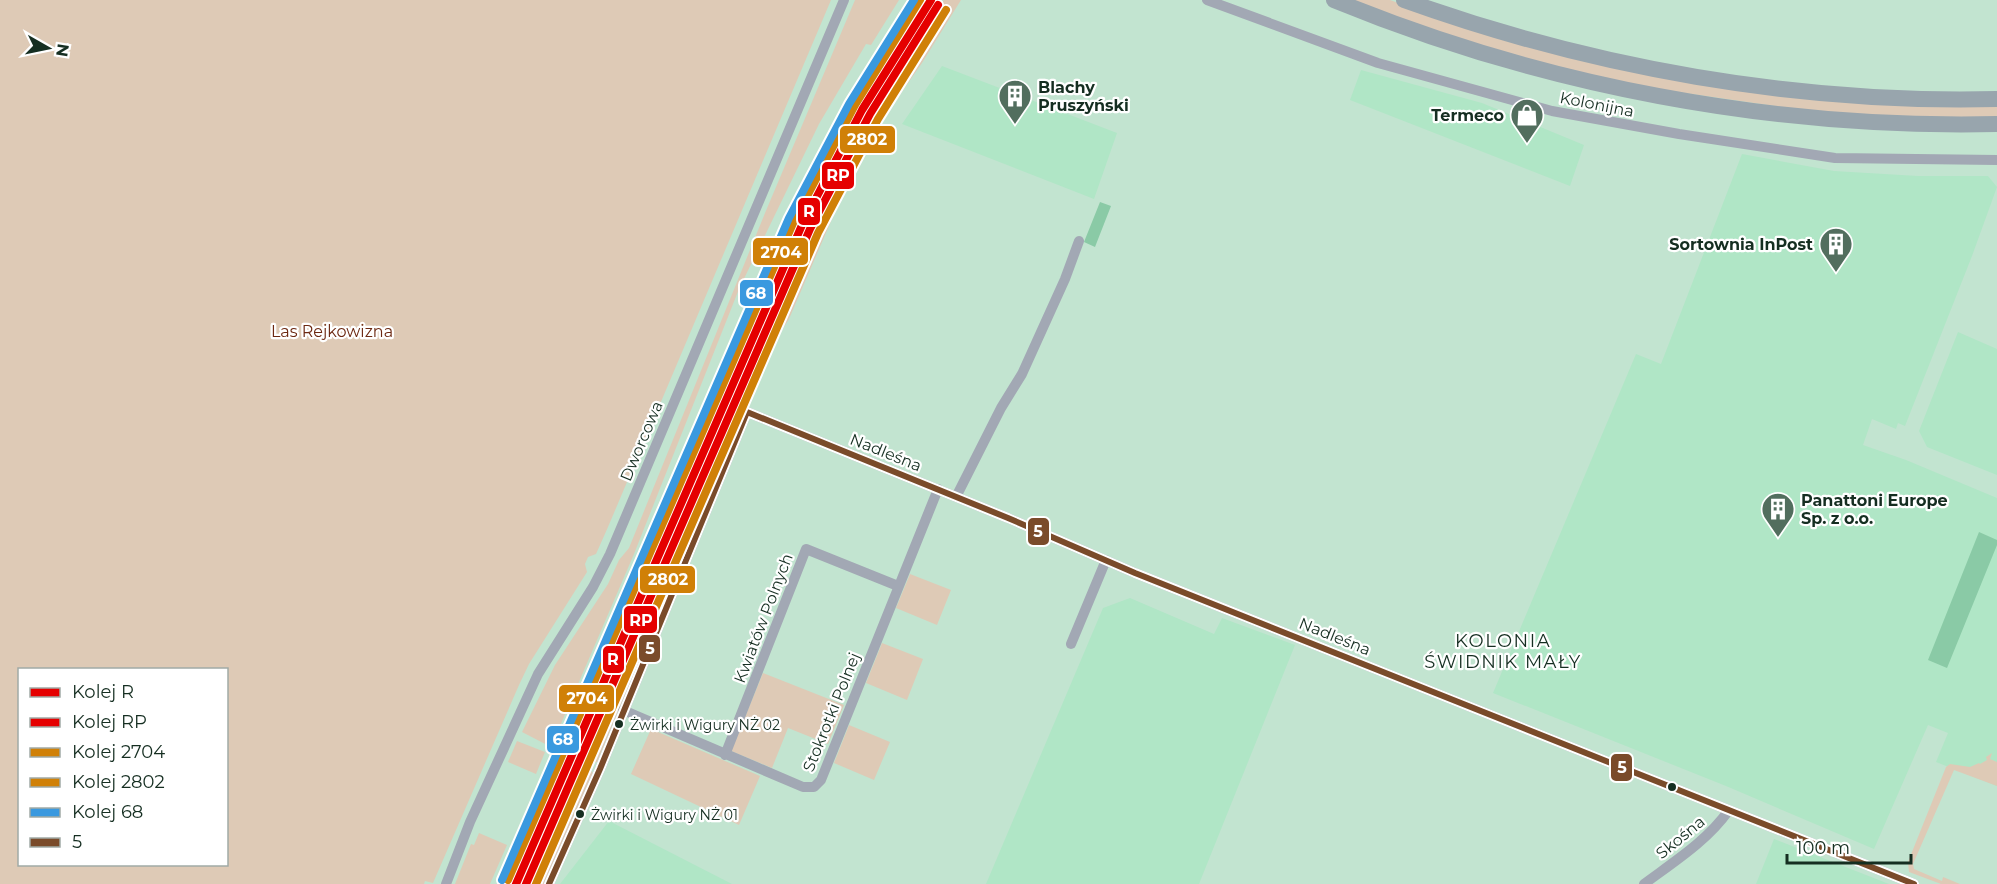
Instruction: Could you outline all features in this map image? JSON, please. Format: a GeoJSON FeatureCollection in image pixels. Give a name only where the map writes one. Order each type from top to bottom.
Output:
{"type":"FeatureCollection","features":[{"type":"Feature","properties":{"kind":"highway"},"geometry":{"type":"LineString","coordinates":[[1334,0],[1413,30],[1489,54],[1649,94],[1814,117],[1890,123],[1995,125]]}},
{"type":"Feature","properties":{"kind":"highway"},"geometry":{"type":"LineString","coordinates":[[1404,0],[1556,47],[1696,76],[1760,86],[1856,95],[1929,99],[1997,99]]}},
{"type":"Feature","properties":{"kind":"street","name":"Dworcowa"},"geometry":{"type":"LineString","coordinates":[[446,884],[470,822],[538,674],[549,653],[593,587],[610,554],[844,0]]}},
{"type":"Feature","properties":{"kind":"street","name":"Kolonijna"},"geometry":{"type":"LineString","coordinates":[[1207,0],[1378,63],[1552,111],[1679,134],[1835,158],[1997,160]]}},
{"type":"Feature","properties":{"kind":"street"},"geometry":{"type":"LineString","coordinates":[[956,496],[1001,408],[1022,374],[1065,279],[1079,241]]}},
{"type":"Feature","properties":{"kind":"street","name":"Nadleśna"},"geometry":{"type":"LineString","coordinates":[[623,711],[747,412],[956,496],[1106,560],[1914,884]]}},
{"type":"Feature","properties":{"kind":"street","name":"Stokrotki Polnej"},"geometry":{"type":"LineString","coordinates":[[623,711],[803,787],[808,788],[818,784],[938,489]]}},
{"type":"Feature","properties":{"kind":"street","name":"Kwiatów Polnych"},"geometry":{"type":"LineString","coordinates":[[725,755],[806,549],[898,586]]}},
{"type":"Feature","properties":{"kind":"street"},"geometry":{"type":"LineString","coordinates":[[1071,644],[1106,560]]}},
{"type":"Feature","properties":{"kind":"street"},"geometry":{"type":"LineString","coordinates":[[549,884],[623,711]]}},
{"type":"Feature","properties":{"kind":"street","name":"Skośna"},"geometry":{"type":"LineString","coordinates":[[1644,884],[1704,839],[1729,810]]}},
{"type":"Feature","properties":{"kind":"shaded area","name":"Blachy Pruszyński"},"geometry":{"type":"Polygon","coordinates":[[[942,66],[1117,133],[1094,199],[902,124],[942,66]]]}},
{"type":"Feature","properties":{"kind":"shaded area"},"geometry":{"type":"Polygon","coordinates":[[[1361,70],[1482,103],[1584,145],[1570,186],[1350,100],[1361,70]]]}},
{"type":"Feature","properties":{"kind":"shaded area"},"geometry":{"type":"Polygon","coordinates":[[[1742,154],[1834,171],[1918,176],[1988,176],[1997,187],[1905,426],[1898,423],[1896,429],[1872,419],[1863,445],[1906,460],[1997,498],[1997,786],[1936,762],[1948,733],[1928,725],[1874,849],[1726,786],[1493,693],[1636,354],[1661,364],[1742,154]]]}},
{"type":"Feature","properties":{"kind":"shaded area"},"geometry":{"type":"Polygon","coordinates":[[[1100,202],[1111,206],[1095,247],[1084,242],[1100,202]]]}},
{"type":"Feature","properties":{"kind":"shaded area"},"geometry":{"type":"Polygon","coordinates":[[[1958,332],[1997,349],[1997,475],[1927,447],[1919,431],[1958,332]]]}},
{"type":"Feature","properties":{"kind":"shaded area"},"geometry":{"type":"Polygon","coordinates":[[[1979,532],[1997,540],[1997,545],[1947,668],[1928,660],[1979,532]]]}},
{"type":"Feature","properties":{"kind":"shaded area"},"geometry":{"type":"Polygon","coordinates":[[[1130,598],[1214,634],[1222,618],[1295,645],[1199,884],[986,884],[1103,608],[1130,598]]]}},
{"type":"Feature","properties":{"kind":"shaded area"},"geometry":{"type":"Polygon","coordinates":[[[609,821],[732,884],[560,884],[609,821]]]}},
{"type":"Feature","properties":{"kind":"shaded area"},"geometry":{"type":"Polygon","coordinates":[[[1774,839],[1889,884],[1756,884],[1774,839]]]}},
{"type":"Feature","properties":{"kind":"green space","name":"Las Rejkowizna"},"geometry":{"type":"Polygon","coordinates":[[[0,0],[831,0],[596,554],[588,557],[585,564],[587,572],[529,664],[433,883],[425,881],[424,884],[0,884],[0,0]]]}},
{"type":"Feature","properties":{"kind":"green space"},"geometry":{"type":"Polygon","coordinates":[[[855,0],[899,0],[871,45],[866,44],[819,124],[739,289],[634,554],[551,747],[522,732],[555,665],[608,584],[619,560],[629,548],[765,213],[855,0]]]}},
{"type":"Feature","properties":{"kind":"green space"},"geometry":{"type":"Polygon","coordinates":[[[934,0],[938,0],[863,114],[796,248],[784,289],[767,325],[754,383],[597,762],[592,763],[573,756],[800,236],[849,139],[875,92],[934,0]]]}},
{"type":"Feature","properties":{"kind":"green space"},"geometry":{"type":"Polygon","coordinates":[[[944,0],[961,0],[922,63],[862,149],[789,319],[766,355],[771,327],[797,258],[860,128],[896,68],[944,0]]]}},
{"type":"Feature","properties":{"kind":"green space"},"geometry":{"type":"Polygon","coordinates":[[[1349,0],[1390,0],[1643,71],[1997,104],[1997,120],[1830,114],[1643,87],[1485,49],[1349,0]]]}},
{"type":"Feature","properties":{"kind":"green space"},"geometry":{"type":"Polygon","coordinates":[[[910,574],[951,590],[937,625],[896,608],[910,574]]]}},
{"type":"Feature","properties":{"kind":"green space"},"geometry":{"type":"Polygon","coordinates":[[[882,643],[923,659],[907,700],[866,683],[882,643]]]}},
{"type":"Feature","properties":{"kind":"green space"},"geometry":{"type":"Polygon","coordinates":[[[763,673],[844,705],[828,744],[788,728],[772,768],[731,751],[763,673]]]}},
{"type":"Feature","properties":{"kind":"green space"},"geometry":{"type":"Polygon","coordinates":[[[849,725],[890,742],[874,780],[834,763],[849,725]]]}},
{"type":"Feature","properties":{"kind":"green space"},"geometry":{"type":"Polygon","coordinates":[[[651,729],[760,776],[739,825],[631,774],[651,729]]]}},
{"type":"Feature","properties":{"kind":"green space"},"geometry":{"type":"Polygon","coordinates":[[[517,741],[545,752],[536,774],[508,762],[517,741]]]}},
{"type":"Feature","properties":{"kind":"green space"},"geometry":{"type":"Polygon","coordinates":[[[1992,753],[1990,759],[1997,762],[1997,786],[1954,770],[1913,864],[1914,869],[1942,881],[1943,877],[1960,884],[1941,884],[1909,872],[1908,862],[1946,767],[1950,764],[1970,767],[1980,764],[1992,753]]]}},
{"type":"Feature","properties":{"kind":"green space"},"geometry":{"type":"Polygon","coordinates":[[[571,762],[593,773],[544,884],[520,884],[571,762]]]}},
{"type":"Feature","properties":{"kind":"green space"},"geometry":{"type":"Polygon","coordinates":[[[479,833],[507,845],[490,884],[455,884],[471,844],[474,845],[479,833]]]}},
{"type":"Feature","properties":{"kind":"railway"},"geometry":{"type":"LineString","coordinates":[[503,884],[787,225],[847,110],[880,54],[916,0]]}},
{"type":"Feature","properties":{"kind":"rail line","name":"68"},"geometry":{"type":"LineString","coordinates":[[502,880],[789,218],[849,104],[914,0]]}},
{"type":"Feature","properties":{"kind":"rail line","name":"2704"},"geometry":{"type":"LineString","coordinates":[[508,880],[794,221],[855,105],[920,0]]}},
{"type":"Feature","properties":{"kind":"rail line","name":"R"},"geometry":{"type":"LineString","coordinates":[[516,884],[802,225],[862,110],[931,0]]}},
{"type":"Feature","properties":{"kind":"rail line","name":"RP"},"geometry":{"type":"LineString","coordinates":[[526,884],[810,229],[870,114],[938,5]]}},
{"type":"Feature","properties":{"kind":"rail line","name":"2802"},"geometry":{"type":"LineString","coordinates":[[536,884],[818,233],[878,119],[946,10]]}},
{"type":"Feature","properties":{"kind":"transit line","name":"5"},"geometry":{"type":"LineString","coordinates":[[747,412],[1008,518],[1135,573],[1914,884]]}},
{"type":"Feature","properties":{"kind":"transit line","name":"5"},"geometry":{"type":"LineString","coordinates":[[549,884],[600,769],[747,412]]}},
{"type":"Feature","properties":{"kind":"place","name":"Blachy Pruszyński"},"geometry":{"type":"Point","coordinates":[1015,125]}},
{"type":"Feature","properties":{"kind":"place","name":"Termeco"},"geometry":{"type":"Point","coordinates":[1527,144]}},
{"type":"Feature","properties":{"kind":"place","name":"Sortownia InPost"},"geometry":{"type":"Point","coordinates":[1836,273]}},
{"type":"Feature","properties":{"kind":"place","name":"Panattoni Europe Sp. z o.o."},"geometry":{"type":"Point","coordinates":[1778,538]}},
{"type":"Feature","properties":{"kind":"place","name":"Żwirki i Wigury NŻ 02"},"geometry":{"type":"Point","coordinates":[619,724]}},
{"type":"Feature","properties":{"kind":"place","name":"Żwirki i Wigury NŻ 01"},"geometry":{"type":"Point","coordinates":[580,814]}},
{"type":"Feature","properties":{"kind":"district","name":"KOLONIA ŚWIDNIK MAŁY"},"geometry":{"type":"Point","coordinates":[1503,651]}}]}
